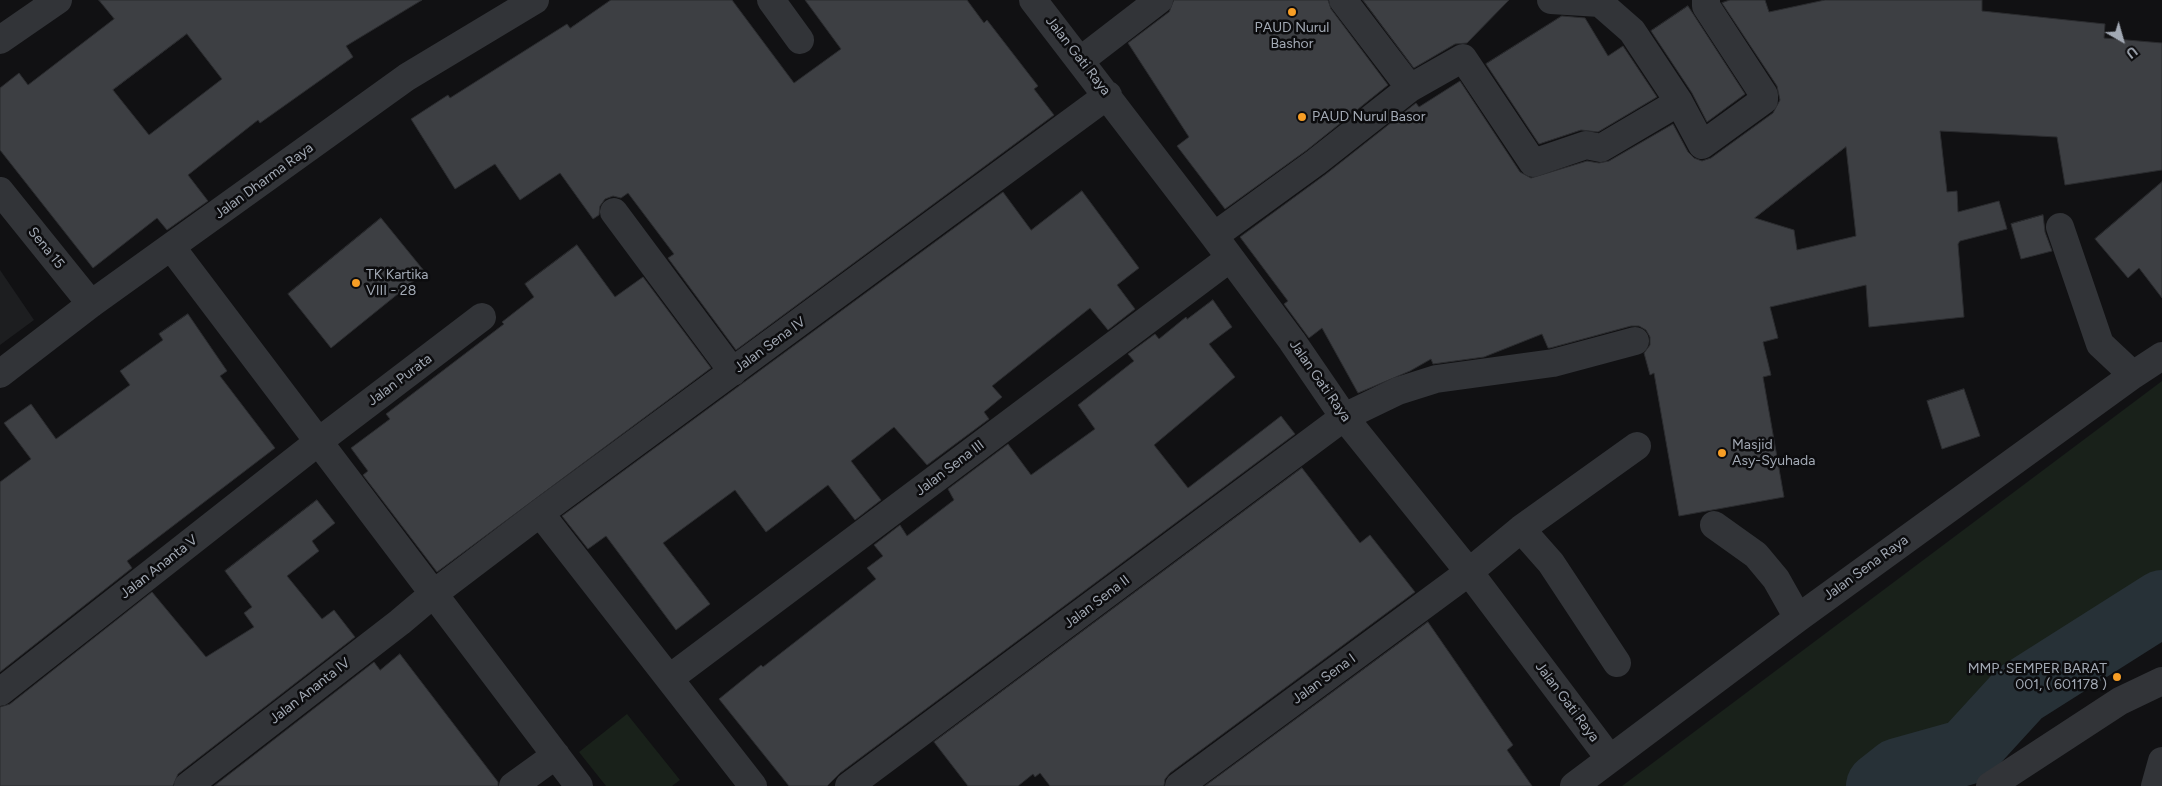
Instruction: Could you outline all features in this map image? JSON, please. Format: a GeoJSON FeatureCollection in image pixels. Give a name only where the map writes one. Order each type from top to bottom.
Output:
{"type":"FeatureCollection","features":[{"type":"Feature","properties":{"kind":"street"},"geometry":{"type":"LineString","coordinates":[[0,40],[58,0]]}},
{"type":"Feature","properties":{"kind":"street","name":"Jalan Dharma Raya"},"geometry":{"type":"LineString","coordinates":[[0,374],[91,304],[172,248],[406,77],[535,0]]}},
{"type":"Feature","properties":{"kind":"street"},"geometry":{"type":"LineString","coordinates":[[770,0],[800,40]]}},
{"type":"Feature","properties":{"kind":"street","name":"Jalan Gati Raya"},"geometry":{"type":"LineString","coordinates":[[1034,0],[1214,236],[1292,341],[1344,417],[1469,572],[1610,759]]}},
{"type":"Feature","properties":{"kind":"street"},"geometry":{"type":"LineString","coordinates":[[1081,60],[1159,0]]}},
{"type":"Feature","properties":{"kind":"street"},"geometry":{"type":"LineString","coordinates":[[1343,0],[1410,88]]}},
{"type":"Feature","properties":{"kind":"street"},"geometry":{"type":"LineString","coordinates":[[1551,0],[1600,3],[1632,31],[1679,102],[1702,145],[1764,100],[1764,95],[1706,6],[1706,0]]}},
{"type":"Feature","properties":{"kind":"street"},"geometry":{"type":"LineString","coordinates":[[1214,236],[1316,162],[1410,88],[1463,58],[1534,163],[1586,145],[1601,148],[1679,102]]}},
{"type":"Feature","properties":{"kind":"street","name":"Jalan Sena IV"},"geometry":{"type":"LineString","coordinates":[[432,595],[1108,95]]}},
{"type":"Feature","properties":{"kind":"street","name":"Sena 15"},"geometry":{"type":"LineString","coordinates":[[0,191],[91,304]]}},
{"type":"Feature","properties":{"kind":"street"},"geometry":{"type":"LineString","coordinates":[[614,212],[733,372]]}},
{"type":"Feature","properties":{"kind":"street"},"geometry":{"type":"LineString","coordinates":[[2060,227],[2100,344],[2133,374]]}},
{"type":"Feature","properties":{"kind":"street"},"geometry":{"type":"LineString","coordinates":[[172,248],[432,595],[579,786]]}},
{"type":"Feature","properties":{"kind":"street","name":"Jalan Sena III"},"geometry":{"type":"LineString","coordinates":[[670,678],[1230,258]]}},
{"type":"Feature","properties":{"kind":"street","name":"Jalan Purata"},"geometry":{"type":"LineString","coordinates":[[318,442],[482,317]]}},
{"type":"Feature","properties":{"kind":"street","name":"Jalan Sena II"},"geometry":{"type":"LineString","coordinates":[[849,786],[1344,417],[1398,391],[1436,379],[1553,363],[1635,341]]}},
{"type":"Feature","properties":{"kind":"street","name":"Jalan Sena Raya"},"geometry":{"type":"LineString","coordinates":[[1574,786],[1798,618],[2133,374],[2162,356]]}},
{"type":"Feature","properties":{"kind":"street","name":"Jalan Ananta V"},"geometry":{"type":"LineString","coordinates":[[0,692],[318,442]]}},
{"type":"Feature","properties":{"kind":"street","name":"Jalan Sena I"},"geometry":{"type":"LineString","coordinates":[[1180,786],[1469,572],[1521,529],[1637,446]]}},
{"type":"Feature","properties":{"kind":"street"},"geometry":{"type":"LineString","coordinates":[[540,514],[753,786]]}},
{"type":"Feature","properties":{"kind":"street"},"geometry":{"type":"LineString","coordinates":[[1714,524],[1756,555],[1776,580],[1798,618]]}},
{"type":"Feature","properties":{"kind":"street"},"geometry":{"type":"LineString","coordinates":[[1521,529],[1551,563],[1617,663]]}},
{"type":"Feature","properties":{"kind":"street","name":"Jalan Ananta IV"},"geometry":{"type":"LineString","coordinates":[[188,786],[400,622],[432,595]]}},
{"type":"Feature","properties":{"kind":"street"},"geometry":{"type":"LineString","coordinates":[[1990,786],[2120,701],[2162,681]]}},
{"type":"Feature","properties":{"kind":"street"},"geometry":{"type":"LineString","coordinates":[[512,786],[556,755]]}},
{"type":"Feature","properties":{"kind":"street"},"geometry":{"type":"LineString","coordinates":[[2155,786],[2162,761]]}},
{"type":"Feature","properties":{"kind":"shaded area"},"geometry":{"type":"Polygon","coordinates":[[[0,270],[34,320],[0,345],[0,270]]]}},
{"type":"Feature","properties":{"kind":"shaded area"},"geometry":{"type":"Polygon","coordinates":[[[2162,381],[2162,607],[1917,786],[1622,786],[2162,381]]]}},
{"type":"Feature","properties":{"kind":"shaded area"},"geometry":{"type":"Polygon","coordinates":[[[627,714],[680,780],[672,786],[606,786],[579,752],[627,714]]]}},
{"type":"Feature","properties":{"kind":"building"},"geometry":{"type":"Polygon","coordinates":[[[99,0],[422,0],[346,46],[353,57],[260,123],[258,120],[188,175],[208,201],[167,230],[157,218],[93,268],[0,150],[0,88],[19,73],[28,85],[114,19],[99,0]],[[187,34],[113,90],[149,135],[222,79],[187,34]]]}},
{"type":"Feature","properties":{"kind":"building"},"geometry":{"type":"Polygon","coordinates":[[[611,0],[732,0],[794,83],[841,49],[805,0],[967,0],[984,23],[987,20],[1038,86],[1034,89],[1054,115],[736,350],[668,258],[674,254],[628,193],[621,198],[613,196],[605,199],[600,206],[599,215],[593,219],[560,173],[520,200],[495,164],[455,189],[411,119],[448,95],[450,98],[567,24],[570,28],[611,0]]]}},
{"type":"Feature","properties":{"kind":"building"},"geometry":{"type":"Polygon","coordinates":[[[1174,0],[1328,0],[1331,9],[1388,85],[1307,150],[1225,209],[1177,146],[1189,137],[1128,43],[1169,12],[1174,0]]]}},
{"type":"Feature","properties":{"kind":"building"},"geometry":{"type":"Polygon","coordinates":[[[1363,0],[1509,0],[1467,43],[1455,44],[1414,68],[1363,0]]]}},
{"type":"Feature","properties":{"kind":"building"},"geometry":{"type":"Polygon","coordinates":[[[1730,0],[1765,0],[1769,12],[1825,0],[1982,0],[1982,11],[2105,24],[2104,38],[2162,43],[2162,170],[2065,185],[2057,137],[1940,131],[1947,192],[1957,191],[1958,212],[1999,201],[2007,229],[1960,241],[1958,244],[1964,317],[1869,327],[1866,285],[1770,307],[1778,338],[1763,342],[1771,375],[1763,377],[1784,497],[1679,516],[1654,373],[1650,375],[1644,353],[1650,345],[1650,337],[1646,330],[1639,326],[1631,326],[1550,348],[1548,348],[1542,334],[1484,357],[1433,364],[1431,359],[1410,371],[1358,393],[1322,328],[1309,338],[1284,304],[1288,301],[1240,237],[1326,174],[1416,103],[1419,107],[1460,81],[1520,172],[1531,178],[1587,161],[1599,163],[1609,161],[1673,124],[1688,152],[1694,158],[1702,161],[1711,158],[1773,113],[1780,100],[1777,86],[1722,3],[1730,0]],[[1846,147],[1755,218],[1794,230],[1797,250],[1856,236],[1846,147]]]}},
{"type":"Feature","properties":{"kind":"building"},"geometry":{"type":"Polygon","coordinates":[[[1688,6],[1745,94],[1707,122],[1692,93],[1651,31],[1688,6]]]}},
{"type":"Feature","properties":{"kind":"building"},"geometry":{"type":"Polygon","coordinates":[[[1562,16],[1585,18],[1608,56],[1623,46],[1657,97],[1598,132],[1581,130],[1539,144],[1486,64],[1562,16]]]}},
{"type":"Feature","properties":{"kind":"building"},"geometry":{"type":"Polygon","coordinates":[[[2162,182],[2162,298],[2139,268],[2128,278],[2095,239],[2162,182]]]}},
{"type":"Feature","properties":{"kind":"building"},"geometry":{"type":"Polygon","coordinates":[[[1082,191],[1139,268],[1117,285],[1135,309],[1108,330],[1090,308],[992,386],[1002,397],[984,412],[989,419],[927,465],[894,427],[851,461],[881,500],[855,520],[828,485],[766,532],[735,490],[663,543],[710,604],[676,630],[606,536],[588,549],[562,516],[1003,192],[1031,230],[1082,191]]]}},
{"type":"Feature","properties":{"kind":"building"},"geometry":{"type":"Polygon","coordinates":[[[2043,215],[2045,232],[2052,251],[2021,259],[2011,224],[2043,215]]]}},
{"type":"Feature","properties":{"kind":"building","name":"TK Kartika VIII - 28"},"geometry":{"type":"Polygon","coordinates":[[[381,218],[425,272],[331,348],[288,294],[381,218]]]}},
{"type":"Feature","properties":{"kind":"building"},"geometry":{"type":"Polygon","coordinates":[[[577,245],[615,297],[643,277],[711,368],[437,572],[363,475],[368,471],[351,448],[390,419],[386,414],[504,324],[502,322],[534,297],[525,284],[577,245]]]}},
{"type":"Feature","properties":{"kind":"building"},"geometry":{"type":"Polygon","coordinates":[[[1213,300],[1232,327],[1209,344],[1235,377],[1154,445],[1188,488],[1281,416],[1295,434],[840,773],[827,786],[789,786],[719,699],[761,665],[763,667],[876,579],[867,568],[883,556],[874,545],[900,525],[907,536],[954,500],[948,489],[1008,444],[1031,475],[1095,429],[1078,405],[1134,361],[1128,354],[1155,334],[1159,339],[1186,317],[1187,319],[1213,300]]]}},
{"type":"Feature","properties":{"kind":"building"},"geometry":{"type":"Polygon","coordinates":[[[188,314],[227,371],[220,376],[275,448],[127,561],[132,568],[0,672],[0,482],[31,459],[4,423],[31,404],[56,439],[130,385],[120,371],[163,340],[159,334],[188,314]]]}},
{"type":"Feature","properties":{"kind":"building"},"geometry":{"type":"Polygon","coordinates":[[[1964,389],[1980,436],[1942,449],[1927,401],[1964,389]]]}},
{"type":"Feature","properties":{"kind":"building"},"geometry":{"type":"Polygon","coordinates":[[[1302,468],[1360,543],[1370,535],[1415,592],[1170,773],[1165,779],[1164,786],[1050,786],[1040,773],[1035,777],[1033,774],[1018,786],[968,786],[934,742],[1302,468]]]}},
{"type":"Feature","properties":{"kind":"building"},"geometry":{"type":"Polygon","coordinates":[[[317,500],[335,523],[312,541],[319,551],[287,576],[322,619],[334,610],[355,637],[178,774],[173,786],[0,786],[0,707],[10,704],[152,592],[206,657],[254,627],[244,613],[252,607],[225,571],[317,500]]]}},
{"type":"Feature","properties":{"kind":"building"},"geometry":{"type":"Polygon","coordinates":[[[1428,622],[1513,745],[1507,750],[1532,786],[1205,786],[1428,622]]]}},
{"type":"Feature","properties":{"kind":"building"},"geometry":{"type":"Polygon","coordinates":[[[400,654],[498,782],[498,786],[214,786],[374,662],[380,670],[400,654]]]}},
{"type":"Feature","properties":{"kind":"waterway"},"geometry":{"type":"LineString","coordinates":[[1879,786],[1898,771],[1966,752],[2020,693],[2162,603]]}},
{"type":"Feature","properties":{"kind":"place","name":"PAUD Nurul Bashor"},"geometry":{"type":"Point","coordinates":[1292,12]}},
{"type":"Feature","properties":{"kind":"place","name":"PAUD Nurul Basor"},"geometry":{"type":"Point","coordinates":[1302,117]}},
{"type":"Feature","properties":{"kind":"place","name":"TK Kartika VIII - 28"},"geometry":{"type":"Point","coordinates":[356,283]}},
{"type":"Feature","properties":{"kind":"place","name":"Masjid Asy-Syuhada"},"geometry":{"type":"Point","coordinates":[1722,453]}},
{"type":"Feature","properties":{"kind":"place","name":"MMP. SEMPER BARAT 001, ( 601178 )"},"geometry":{"type":"Point","coordinates":[2117,677]}}]}
